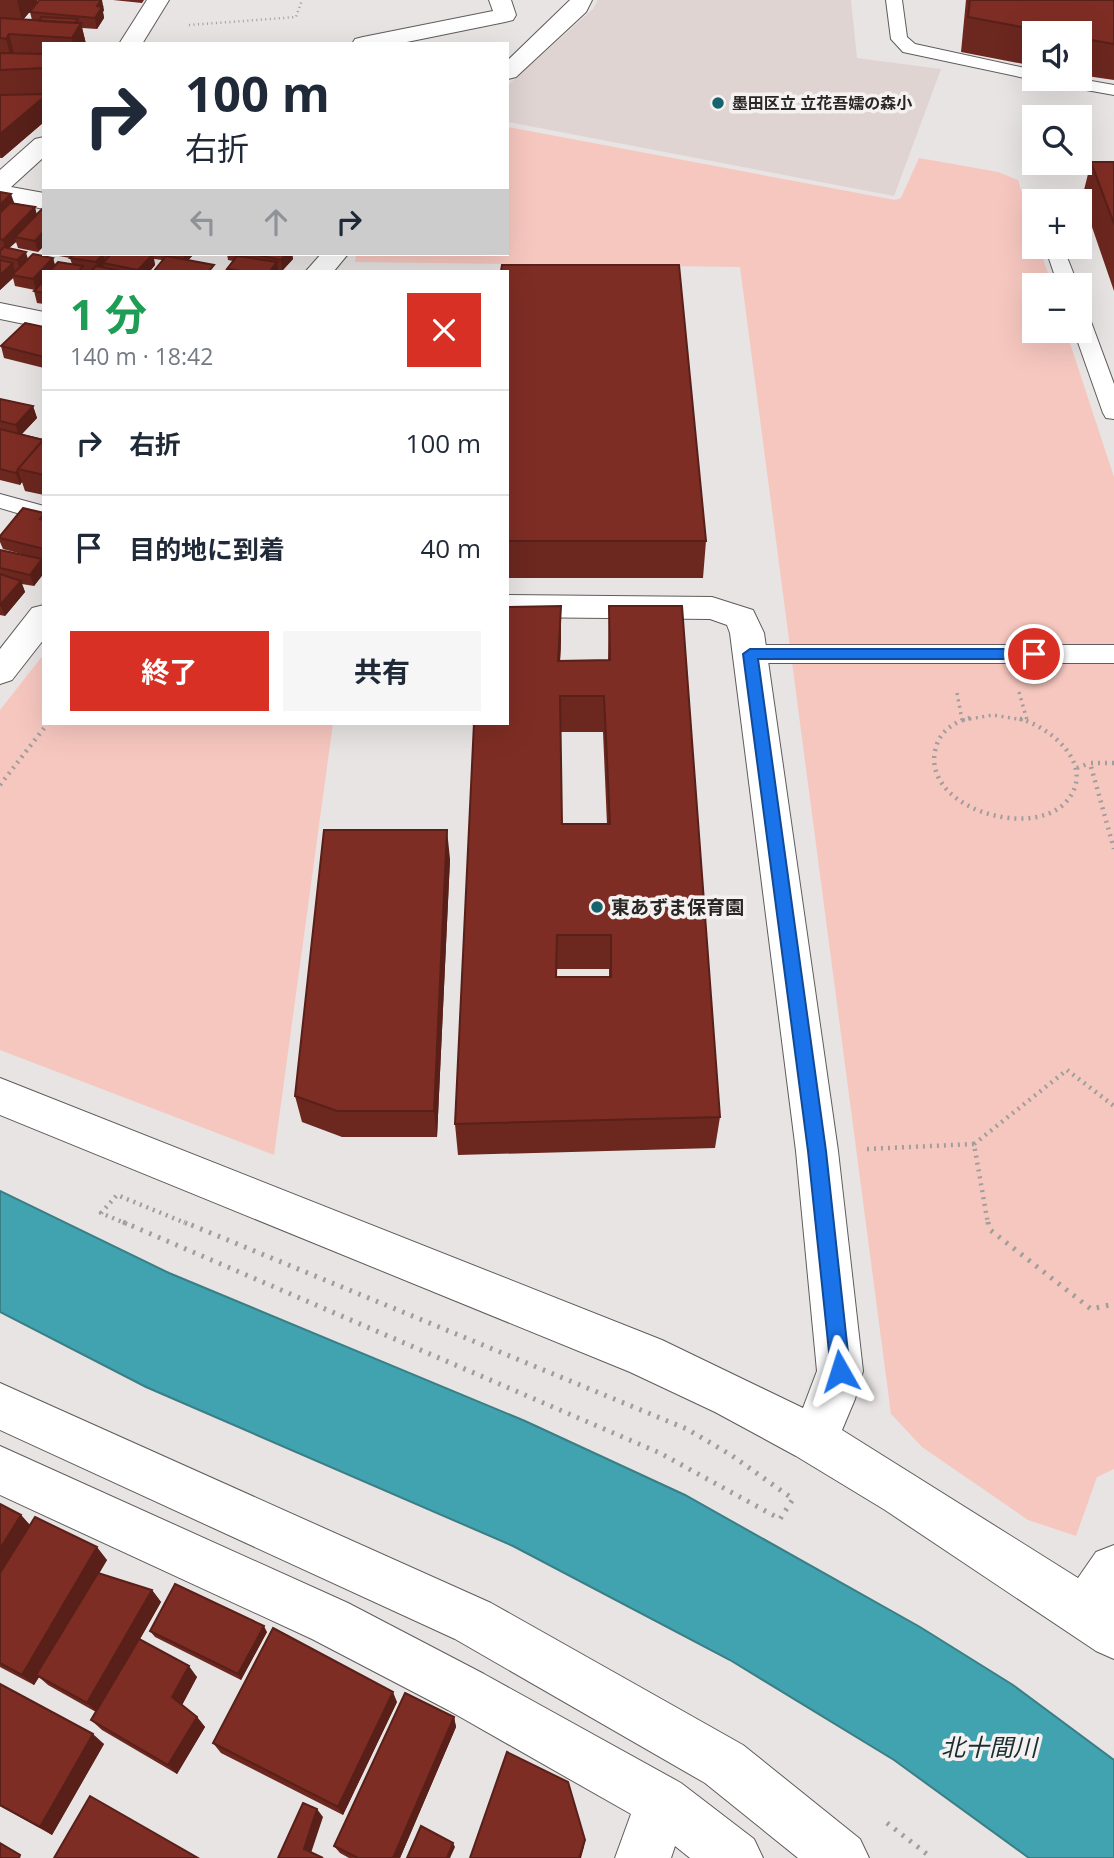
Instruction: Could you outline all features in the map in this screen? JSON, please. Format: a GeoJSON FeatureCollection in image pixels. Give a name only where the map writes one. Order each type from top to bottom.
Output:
{"type":"FeatureCollection","features":[{"type":"Feature","properties":{"kind":"street"},"geometry":{"type":"LineString","coordinates":[[135,37],[158,0]]}},
{"type":"Feature","properties":{"kind":"street"},"geometry":{"type":"LineString","coordinates":[[373,42],[505,15],[499,0]]}},
{"type":"Feature","properties":{"kind":"street"},"geometry":{"type":"LineString","coordinates":[[509,71],[578,7],[581,0]]}},
{"type":"Feature","properties":{"kind":"street"},"geometry":{"type":"LineString","coordinates":[[0,183],[42,146]]}},
{"type":"Feature","properties":{"kind":"street"},"geometry":{"type":"LineString","coordinates":[[0,192],[42,201]]}},
{"type":"Feature","properties":{"kind":"street"},"geometry":{"type":"LineString","coordinates":[[0,311],[42,320]]}},
{"type":"Feature","properties":{"kind":"street"},"geometry":{"type":"LineString","coordinates":[[509,606],[712,608],[741,618],[747,632],[817,1151],[840,1371],[832,1399],[813,1439]]}},
{"type":"Feature","properties":{"kind":"street"},"geometry":{"type":"LineString","coordinates":[[0,672],[42,619]]}},
{"type":"Feature","properties":{"kind":"street"},"geometry":{"type":"LineString","coordinates":[[0,1096],[646,1356],[732,1396],[813,1439],[902,1493],[1099,1622],[1114,1570]]}},
{"type":"Feature","properties":{"kind":"street"},"geometry":{"type":"LineString","coordinates":[[0,1406],[473,1621],[724,1764],[841,1858]]}},
{"type":"Feature","properties":{"kind":"street"},"geometry":{"type":"LineString","coordinates":[[0,1470],[330,1621],[466,1692],[662,1802],[736,1858]]}},
{"type":"Feature","properties":{"kind":"street"},"geometry":{"type":"LineString","coordinates":[[643,1858],[662,1802]]}},
{"type":"Feature","properties":{"kind":"lane"},"geometry":{"type":"LineString","coordinates":[[894,0],[899,39],[909,48],[1022,72]]}},
{"type":"Feature","properties":{"kind":"lane"},"geometry":{"type":"LineString","coordinates":[[1092,86],[1114,90]]}},
{"type":"Feature","properties":{"kind":"lane"},"geometry":{"type":"LineString","coordinates":[[1089,343],[1114,413]]}},
{"type":"Feature","properties":{"kind":"lane"},"geometry":{"type":"LineString","coordinates":[[0,501],[42,513]]}},
{"type":"Feature","properties":{"kind":"lane"},"geometry":{"type":"LineString","coordinates":[[750,654],[1114,654]]}},
{"type":"Feature","properties":{"kind":"path"},"geometry":{"type":"LineString","coordinates":[[135,37],[296,17],[302,0]]}},
{"type":"Feature","properties":{"kind":"path"},"geometry":{"type":"LineString","coordinates":[[993,715],[1027,720],[1050,732],[1068,749],[1077,768],[1076,787],[1064,804],[1044,815],[1017,819],[989,816],[964,804],[944,788],[934,768],[934,749],[944,732],[962,720],[993,715]]}},
{"type":"Feature","properties":{"kind":"path"},"geometry":{"type":"LineString","coordinates":[[0,785],[46,725]]}},
{"type":"Feature","properties":{"kind":"path"},"geometry":{"type":"LineString","coordinates":[[1090,763],[1114,849]]}},
{"type":"Feature","properties":{"kind":"path"},"geometry":{"type":"LineString","coordinates":[[1077,768],[1090,763],[1114,763]]}},
{"type":"Feature","properties":{"kind":"path"},"geometry":{"type":"LineString","coordinates":[[817,1151],[974,1144],[1068,1070],[1114,1106]]}},
{"type":"Feature","properties":{"kind":"path"},"geometry":{"type":"LineString","coordinates":[[974,1144],[989,1229],[1091,1309],[1114,1304]]}},
{"type":"Feature","properties":{"kind":"path"},"geometry":{"type":"LineString","coordinates":[[101,1213],[660,1453],[780,1519],[793,1499],[731,1455]]}},
{"type":"Feature","properties":{"kind":"shaded area","name":"墨田区立 立花吾嬬の森小"},"geometry":{"type":"Polygon","coordinates":[[[598,0],[851,0],[857,58],[941,69],[894,196],[509,122],[509,84],[593,9],[598,0]]]}},
{"type":"Feature","properties":{"kind":"shaded area"},"geometry":{"type":"Polygon","coordinates":[[[509,127],[895,200],[901,198],[919,158],[998,172],[1018,180],[1022,193],[1022,259],[1043,259],[1048,273],[1022,273],[1022,343],[1070,343],[1114,477],[1114,1469],[1097,1477],[1076,1536],[1028,1520],[922,1447],[891,1414],[740,267],[355,262],[356,256],[509,256],[509,127]]]}},
{"type":"Feature","properties":{"kind":"shaded area"},"geometry":{"type":"Polygon","coordinates":[[[42,657],[42,725],[333,725],[274,1155],[0,1050],[0,710],[42,657]]]}},
{"type":"Feature","properties":{"kind":"water","name":"北十間川"},"geometry":{"type":"Polygon","coordinates":[[[0,1191],[169,1273],[525,1421],[685,1495],[920,1627],[1013,1685],[1114,1760],[1114,1858],[1029,1858],[894,1760],[730,1660],[513,1546],[146,1387],[0,1312],[0,1191]]]}},
{"type":"Feature","properties":{"kind":"building"},"geometry":{"type":"Polygon","coordinates":[[[39,0],[101,0],[97,6],[102,7],[95,18],[30,12],[39,0]]]}},
{"type":"Feature","properties":{"kind":"building"},"geometry":{"type":"Polygon","coordinates":[[[970,0],[1114,0],[1114,44],[1092,40],[1092,21],[1022,21],[1022,27],[968,17],[970,0]]]}},
{"type":"Feature","properties":{"kind":"building"},"geometry":{"type":"Polygon","coordinates":[[[41,17],[78,19],[75,23],[39,21],[41,17]]]}},
{"type":"Feature","properties":{"kind":"building"},"geometry":{"type":"Polygon","coordinates":[[[0,18],[81,23],[72,38],[9,34],[6,39],[0,38],[0,18]]]}},
{"type":"Feature","properties":{"kind":"building"},"geometry":{"type":"Polygon","coordinates":[[[0,53],[42,54],[42,68],[0,70],[0,53]]]}},
{"type":"Feature","properties":{"kind":"building"},"geometry":{"type":"Polygon","coordinates":[[[42,94],[42,99],[0,134],[0,95],[42,94]]]}},
{"type":"Feature","properties":{"kind":"building"},"geometry":{"type":"Polygon","coordinates":[[[1092,162],[1114,162],[1114,224],[1092,165],[1092,162]]]}},
{"type":"Feature","properties":{"kind":"building"},"geometry":{"type":"Polygon","coordinates":[[[0,192],[11,194],[0,205],[0,192]]]}},
{"type":"Feature","properties":{"kind":"building"},"geometry":{"type":"Polygon","coordinates":[[[10,203],[35,207],[3,240],[0,239],[0,213],[10,203]]]}},
{"type":"Feature","properties":{"kind":"building"},"geometry":{"type":"Polygon","coordinates":[[[42,209],[42,233],[35,241],[15,237],[42,209]]]}},
{"type":"Feature","properties":{"kind":"building"},"geometry":{"type":"Polygon","coordinates":[[[4,247],[26,252],[17,260],[0,256],[4,247]]]}},
{"type":"Feature","properties":{"kind":"building"},"geometry":{"type":"Polygon","coordinates":[[[33,254],[53,258],[33,279],[12,275],[33,254]]]}},
{"type":"Feature","properties":{"kind":"building"},"geometry":{"type":"Polygon","coordinates":[[[72,256],[101,256],[96,262],[70,258],[72,256]]]}},
{"type":"Feature","properties":{"kind":"building"},"geometry":{"type":"Polygon","coordinates":[[[109,256],[151,256],[138,270],[103,263],[109,256]]]}},
{"type":"Feature","properties":{"kind":"building"},"geometry":{"type":"Polygon","coordinates":[[[166,256],[214,265],[210,270],[155,270],[166,256]]]}},
{"type":"Feature","properties":{"kind":"building"},"geometry":{"type":"Polygon","coordinates":[[[237,256],[277,262],[271,270],[227,269],[237,256]]]}},
{"type":"Feature","properties":{"kind":"building"},"geometry":{"type":"Polygon","coordinates":[[[262,256],[284,256],[281,260],[262,256]]]}},
{"type":"Feature","properties":{"kind":"building"},"geometry":{"type":"Polygon","coordinates":[[[0,260],[13,263],[0,275],[0,260]]]}},
{"type":"Feature","properties":{"kind":"building"},"geometry":{"type":"Polygon","coordinates":[[[58,262],[83,266],[80,270],[51,270],[58,262]]]}},
{"type":"Feature","properties":{"kind":"building"},"geometry":{"type":"Polygon","coordinates":[[[502,265],[679,265],[706,541],[509,541],[509,270],[501,270],[502,265]]]}},
{"type":"Feature","properties":{"kind":"building"},"geometry":{"type":"Polygon","coordinates":[[[96,266],[116,270],[92,270],[96,266]]]}},
{"type":"Feature","properties":{"kind":"building"},"geometry":{"type":"Polygon","coordinates":[[[42,283],[42,293],[34,291],[42,283]]]}},
{"type":"Feature","properties":{"kind":"building"},"geometry":{"type":"Polygon","coordinates":[[[25,323],[42,327],[42,356],[1,346],[25,323]]]}},
{"type":"Feature","properties":{"kind":"building"},"geometry":{"type":"Polygon","coordinates":[[[0,399],[33,406],[16,425],[0,421],[0,399]]]}},
{"type":"Feature","properties":{"kind":"building"},"geometry":{"type":"Polygon","coordinates":[[[0,429],[42,440],[16,473],[0,469],[0,429]]]}},
{"type":"Feature","properties":{"kind":"building"},"geometry":{"type":"Polygon","coordinates":[[[42,441],[42,475],[18,469],[42,441]]]}},
{"type":"Feature","properties":{"kind":"building"},"geometry":{"type":"Polygon","coordinates":[[[23,508],[42,513],[42,548],[0,536],[23,508]]]}},
{"type":"Feature","properties":{"kind":"building"},"geometry":{"type":"Polygon","coordinates":[[[0,550],[42,559],[30,575],[0,568],[0,550]]]}},
{"type":"Feature","properties":{"kind":"building"},"geometry":{"type":"Polygon","coordinates":[[[0,574],[21,581],[0,605],[0,574]]]}},
{"type":"Feature","properties":{"kind":"building"},"geometry":{"type":"Polygon","coordinates":[[[561,606],[558,661],[610,660],[609,606],[682,606],[720,1117],[455,1124],[474,725],[509,725],[509,607],[561,606]],[[560,696],[562,824],[610,824],[604,696],[560,696]],[[557,935],[556,977],[611,977],[611,935],[557,935]]]}},
{"type":"Feature","properties":{"kind":"building"},"geometry":{"type":"Polygon","coordinates":[[[324,830],[447,830],[434,1111],[337,1111],[295,1096],[324,830]]]}},
{"type":"Feature","properties":{"kind":"building"},"geometry":{"type":"Polygon","coordinates":[[[0,1504],[21,1515],[0,1549],[0,1504]]]}},
{"type":"Feature","properties":{"kind":"building"},"geometry":{"type":"Polygon","coordinates":[[[35,1517],[97,1547],[22,1675],[0,1663],[0,1573],[35,1517]]]}},
{"type":"Feature","properties":{"kind":"building"},"geometry":{"type":"Polygon","coordinates":[[[98,1573],[152,1590],[87,1703],[36,1675],[98,1573]]]}},
{"type":"Feature","properties":{"kind":"building"},"geometry":{"type":"Polygon","coordinates":[[[175,1584],[264,1626],[238,1674],[150,1631],[175,1584]]]}},
{"type":"Feature","properties":{"kind":"building"},"geometry":{"type":"Polygon","coordinates":[[[273,1628],[393,1692],[338,1807],[213,1743],[273,1628]]]}},
{"type":"Feature","properties":{"kind":"building"},"geometry":{"type":"Polygon","coordinates":[[[139,1639],[189,1666],[172,1697],[197,1717],[168,1765],[91,1720],[139,1639]]]}},
{"type":"Feature","properties":{"kind":"building"},"geometry":{"type":"Polygon","coordinates":[[[0,1684],[93,1734],[40,1827],[0,1805],[0,1684]]]}},
{"type":"Feature","properties":{"kind":"building"},"geometry":{"type":"Polygon","coordinates":[[[405,1693],[454,1717],[393,1858],[358,1858],[334,1846],[405,1693]]]}},
{"type":"Feature","properties":{"kind":"building"},"geometry":{"type":"Polygon","coordinates":[[[507,1752],[568,1782],[585,1840],[579,1858],[470,1858],[507,1752]]]}},
{"type":"Feature","properties":{"kind":"building"},"geometry":{"type":"Polygon","coordinates":[[[90,1796],[198,1858],[54,1858],[90,1796]]]}},
{"type":"Feature","properties":{"kind":"building"},"geometry":{"type":"Polygon","coordinates":[[[303,1803],[317,1809],[304,1849],[323,1858],[278,1858],[303,1803]]]}},
{"type":"Feature","properties":{"kind":"building"},"geometry":{"type":"Polygon","coordinates":[[[421,1826],[453,1843],[447,1858],[407,1858],[421,1826]]]}},
{"type":"Feature","properties":{"kind":"building"},"geometry":{"type":"Polygon","coordinates":[[[0,1843],[20,1855],[19,1858],[0,1858],[0,1843]]]}},
{"type":"Feature","properties":{"kind":"place","name":"墨田区立 立花吾嬬の森小"},"geometry":{"type":"Point","coordinates":[718,103]}},
{"type":"Feature","properties":{"kind":"place","name":"東あずま保育園"},"geometry":{"type":"Point","coordinates":[597,907]}},
{"type":"Feature","properties":{"kind":"route"},"geometry":{"type":"LineString","coordinates":[[840,1371],[817,1151],[750,654],[1034,654]]}}]}
